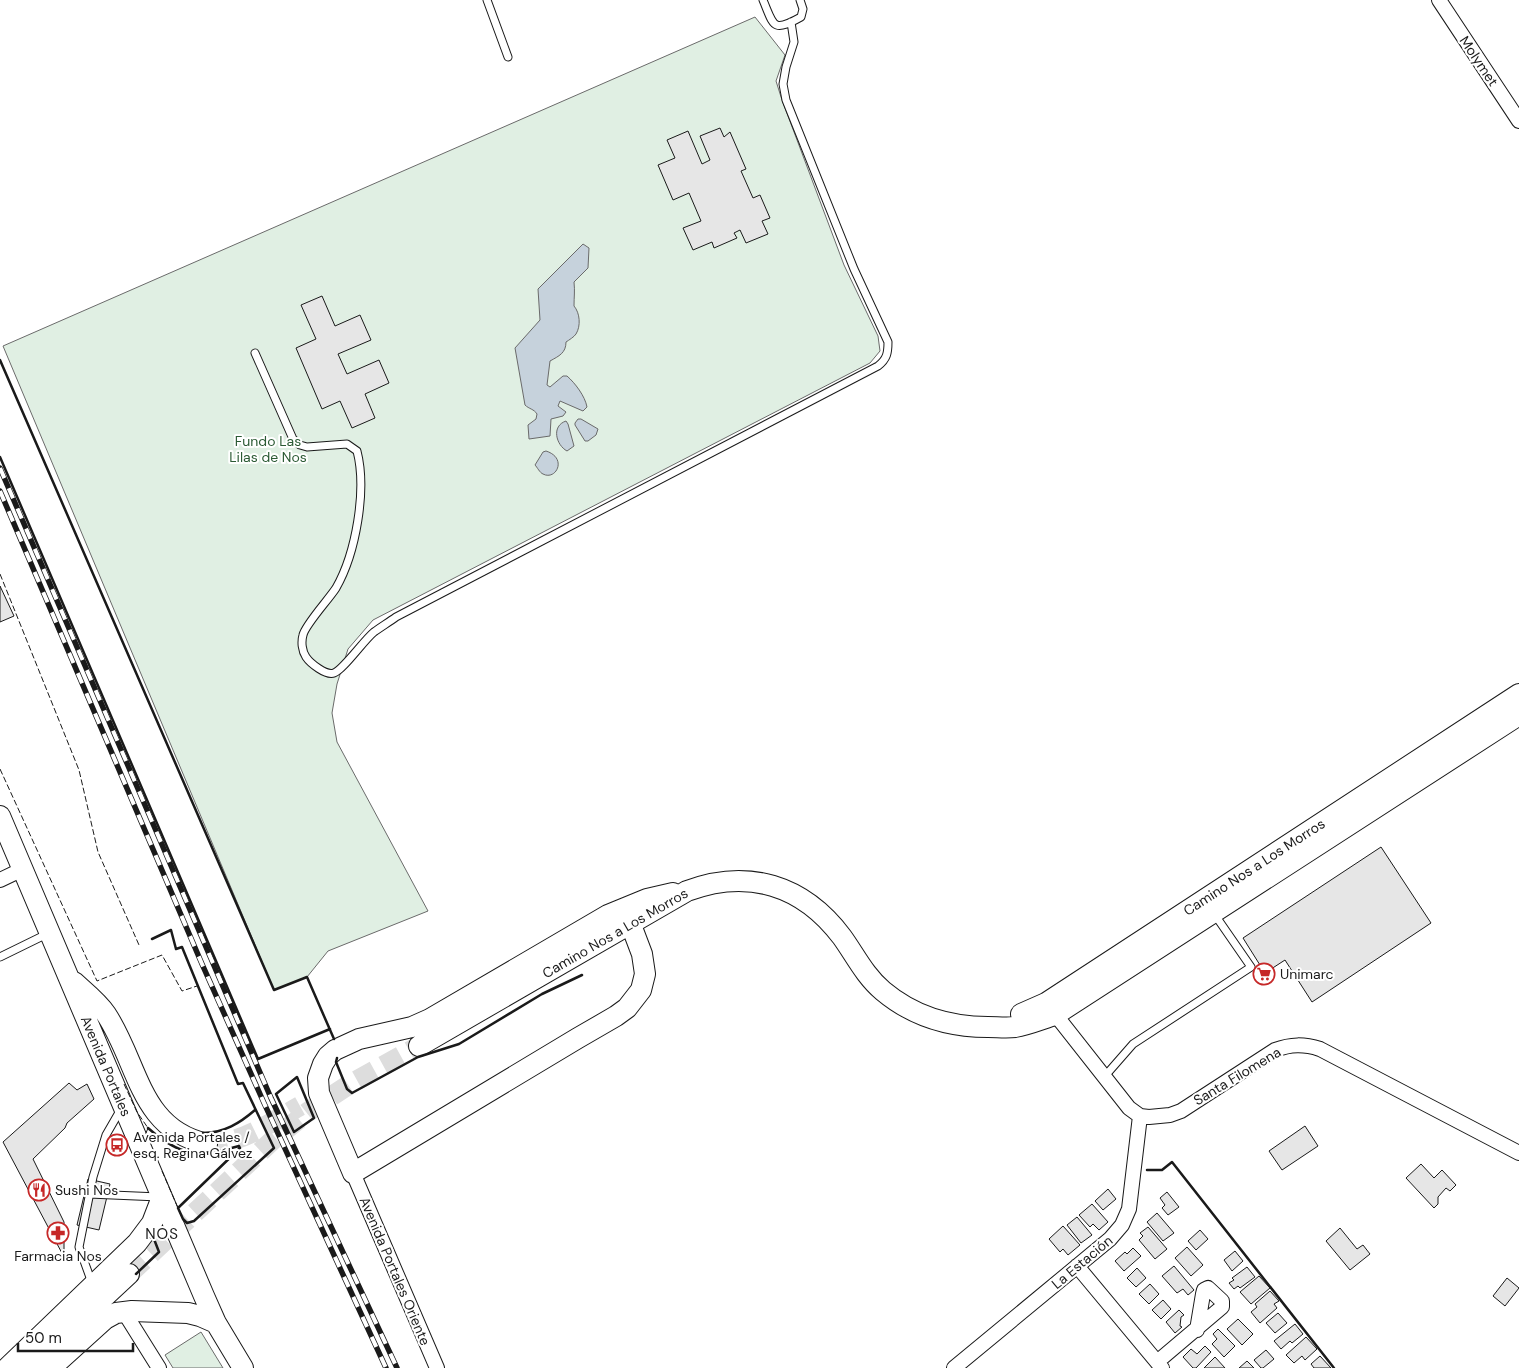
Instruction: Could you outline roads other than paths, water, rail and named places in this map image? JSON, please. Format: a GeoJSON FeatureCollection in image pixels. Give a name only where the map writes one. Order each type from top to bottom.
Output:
{"type":"FeatureCollection","features":[{"type":"Feature","properties":{"kind":"main road","name":"Camino Nos a Los Morros"},"geometry":{"type":"LineString","coordinates":[[1050,1009],[1519,694]]}},
{"type":"Feature","properties":{"kind":"main road","name":"Camino Nos a Los Morros"},"geometry":{"type":"LineString","coordinates":[[419,1046],[687,891],[709,883],[737,880],[753,881],[782,888],[806,901],[842,937],[870,979],[896,1001],[931,1019],[957,1026],[984,1027],[1050,1009],[1214,912],[1519,715]]}},
{"type":"Feature","properties":{"kind":"main road","name":"Avenida Portales"},"geometry":{"type":"LineString","coordinates":[[0,816],[216,1323],[243,1368]]}},
{"type":"Feature","properties":{"kind":"main road"},"geometry":{"type":"LineString","coordinates":[[631,925],[642,954],[645,974],[641,990],[626,1008],[610,1020],[353,1173],[319,1094],[320,1071],[328,1056],[335,1050],[359,1039],[412,1027],[430,1020],[608,915],[647,899],[687,891]]}},
{"type":"Feature","properties":{"kind":"main road"},"geometry":{"type":"LineString","coordinates":[[68,976],[96,1002],[106,1015],[120,1040],[145,1095],[158,1116],[176,1131],[191,1139],[207,1144]]}},
{"type":"Feature","properties":{"kind":"main road"},"geometry":{"type":"LineString","coordinates":[[7,1368],[145,1234],[152,1223],[162,1197]]}},
{"type":"Feature","properties":{"kind":"main road"},"geometry":{"type":"LineString","coordinates":[[28,1368],[129,1274]]}},
{"type":"Feature","properties":{"kind":"main road"},"geometry":{"type":"LineString","coordinates":[[51,1368],[107,1317],[124,1312],[188,1314],[200,1316],[216,1323]]}},
{"type":"Feature","properties":{"kind":"street","name":"Molymet"},"geometry":{"type":"LineString","coordinates":[[1439,0],[1519,121]]}},
{"type":"Feature","properties":{"kind":"street"},"geometry":{"type":"LineString","coordinates":[[0,880],[23,869]]}},
{"type":"Feature","properties":{"kind":"street"},"geometry":{"type":"LineString","coordinates":[[1050,1009],[1130,1108],[1140,1116]]}},
{"type":"Feature","properties":{"kind":"street","name":"Santa Filomena"},"geometry":{"type":"LineString","coordinates":[[1140,1116],[1158,1117],[1181,1111],[1275,1050],[1293,1045],[1302,1045],[1320,1049],[1519,1152]]}},
{"type":"Feature","properties":{"kind":"street","name":"La Estación"},"geometry":{"type":"LineString","coordinates":[[954,1368],[1117,1232],[1127,1216],[1132,1197],[1140,1116]]}},
{"type":"Feature","properties":{"kind":"street","name":"Avenida Portales Oriente"},"geometry":{"type":"LineString","coordinates":[[353,1173],[436,1368]]}},
{"type":"Feature","properties":{"kind":"street"},"geometry":{"type":"LineString","coordinates":[[1078,1266],[1159,1365],[1196,1330]]}},
{"type":"Feature","properties":{"kind":"street"},"geometry":{"type":"LineString","coordinates":[[124,1312],[159,1368]]}},
{"type":"Feature","properties":{"kind":"lane"},"geometry":{"type":"LineString","coordinates":[[486,0],[508,57]]}},
{"type":"Feature","properties":{"kind":"lane"},"geometry":{"type":"LineString","coordinates":[[763,0],[775,24],[782,26],[802,15],[803,9],[800,0]]}},
{"type":"Feature","properties":{"kind":"lane"},"geometry":{"type":"LineString","coordinates":[[255,354],[293,439],[300,445],[307,447],[347,444],[357,451],[361,467],[361,493],[351,554],[336,588],[303,633],[302,649],[306,658],[326,673],[334,674],[342,668],[374,632],[396,617],[878,366],[885,361],[888,353],[888,342],[854,269],[786,100],[783,84],[794,42],[792,22]]}},
{"type":"Feature","properties":{"kind":"lane"},"geometry":{"type":"LineString","coordinates":[[1105,1076],[1133,1044],[1251,967],[1214,912]]}},
{"type":"Feature","properties":{"kind":"lane"},"geometry":{"type":"LineString","coordinates":[[0,957],[50,933]]}},
{"type":"Feature","properties":{"kind":"lane"},"geometry":{"type":"LineString","coordinates":[[93,1286],[79,1247],[93,1177],[106,1135],[123,1106]]}},
{"type":"Feature","properties":{"kind":"lane"},"geometry":{"type":"LineString","coordinates":[[90,1194],[162,1197]]}},
{"type":"Feature","properties":{"kind":"tunnel"},"geometry":{"type":"LineString","coordinates":[[129,1274],[274,1139],[309,1111],[350,1084],[419,1046]]}},
{"type":"Feature","properties":{"kind":"tunnel"},"geometry":{"type":"LineString","coordinates":[[207,1144],[220,1143],[244,1136],[300,1106]]}},
{"type":"Feature","properties":{"kind":"railway"},"geometry":{"type":"LineString","coordinates":[[0,468],[271,1098],[397,1368]]}},
{"type":"Feature","properties":{"kind":"railway"},"geometry":{"type":"LineString","coordinates":[[0,491],[202,964],[386,1368]]}},
{"type":"Feature","properties":{"kind":"place","name":"Unimarc"},"geometry":{"type":"Point","coordinates":[1264,974]}},
{"type":"Feature","properties":{"kind":"place","name":"Avenida Portales / esq. Regina Gálvez"},"geometry":{"type":"Point","coordinates":[117,1145]}},
{"type":"Feature","properties":{"kind":"place","name":"Sushi Nos"},"geometry":{"type":"Point","coordinates":[39,1190]}},
{"type":"Feature","properties":{"kind":"place","name":"Farmacia Nos"},"geometry":{"type":"Point","coordinates":[58,1233]}},
{"type":"Feature","properties":{"kind":"district","name":"NOS"},"geometry":{"type":"Point","coordinates":[162,1234]}},
{"type":"Feature","properties":{"kind":"park label","name":"Fundo Las Lilas de Nos"},"geometry":{"type":"Point","coordinates":[268,450]}}]}
